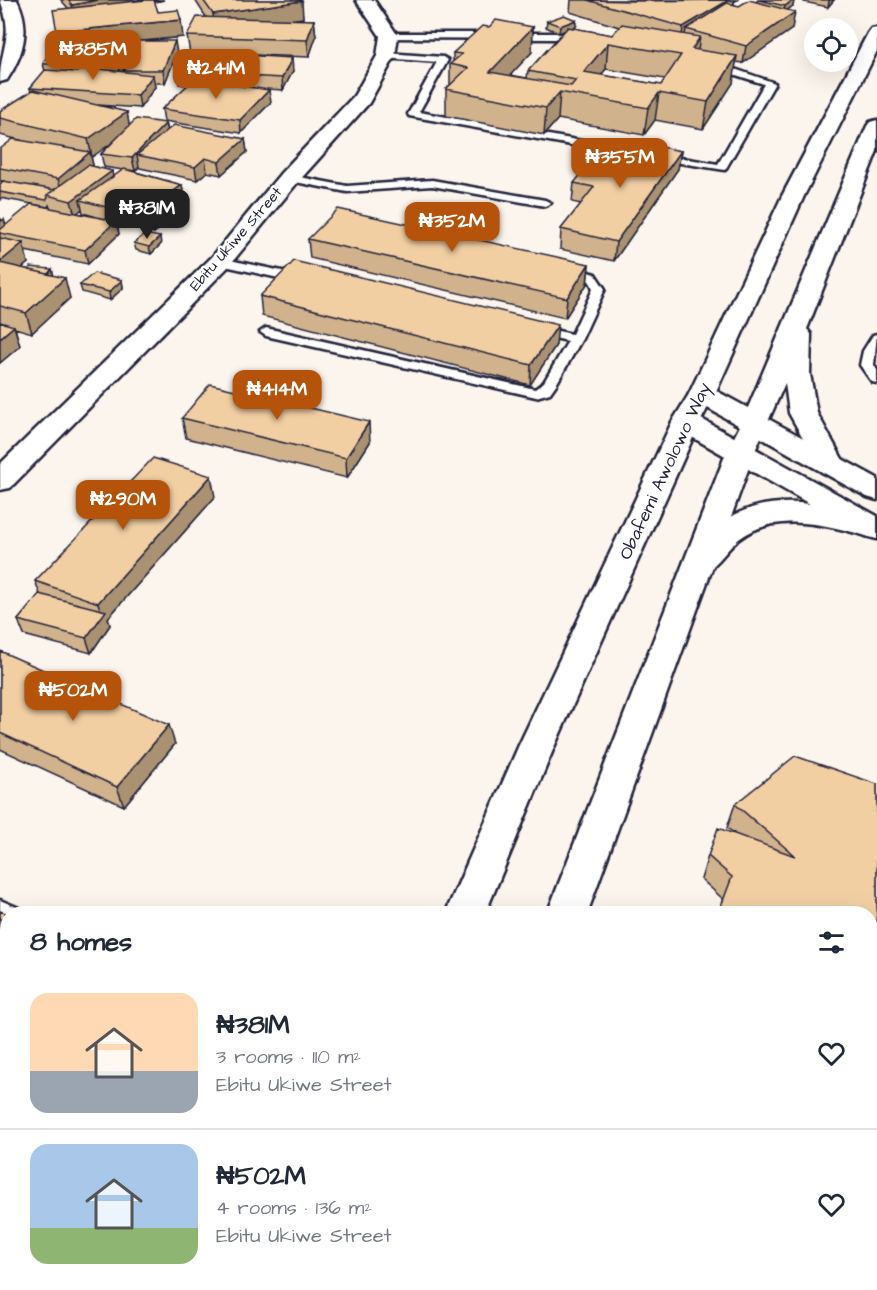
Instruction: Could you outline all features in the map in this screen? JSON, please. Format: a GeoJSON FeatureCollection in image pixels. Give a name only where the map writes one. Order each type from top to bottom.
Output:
{"type":"FeatureCollection","features":[{"type":"Feature","properties":{"kind":"main road"},"geometry":{"type":"LineString","coordinates":[[0,76],[18,37],[17,14],[8,0]]}},
{"type":"Feature","properties":{"kind":"main road"},"geometry":{"type":"LineString","coordinates":[[365,0],[388,46]]}},
{"type":"Feature","properties":{"kind":"main road","name":"Obafemi Awolowo Way"},"geometry":{"type":"LineString","coordinates":[[468,906],[537,745],[686,422],[702,394],[793,196],[877,33]]}},
{"type":"Feature","properties":{"kind":"main road","name":"Ebitu Ukiwe Street"},"geometry":{"type":"LineString","coordinates":[[0,481],[220,262],[289,178],[362,99],[388,46]]}},
{"type":"Feature","properties":{"kind":"main road"},"geometry":{"type":"LineString","coordinates":[[570,906],[740,453],[756,422],[799,312],[877,126]]}},
{"type":"Feature","properties":{"kind":"main road"},"geometry":{"type":"LineString","coordinates":[[799,312],[796,374],[803,414],[832,465]]}},
{"type":"Feature","properties":{"kind":"main road"},"geometry":{"type":"LineString","coordinates":[[702,394],[877,490]]}},
{"type":"Feature","properties":{"kind":"main road"},"geometry":{"type":"LineString","coordinates":[[686,422],[877,529]]}},
{"type":"Feature","properties":{"kind":"main road"},"geometry":{"type":"LineString","coordinates":[[698,564],[729,531],[753,519],[775,514],[819,515],[877,529]]}},
{"type":"Feature","properties":{"kind":"lane"},"geometry":{"type":"LineString","coordinates":[[388,46],[556,36],[591,40]]}},
{"type":"Feature","properties":{"kind":"lane"},"geometry":{"type":"LineString","coordinates":[[388,46],[443,60],[413,114],[641,154]]}},
{"type":"Feature","properties":{"kind":"lane"},"geometry":{"type":"LineString","coordinates":[[652,156],[721,168],[770,83],[704,62]]}},
{"type":"Feature","properties":{"kind":"lane"},"geometry":{"type":"LineString","coordinates":[[289,178],[347,189],[432,183],[545,203]]}},
{"type":"Feature","properties":{"kind":"lane"},"geometry":{"type":"LineString","coordinates":[[220,262],[312,282]]}},
{"type":"Feature","properties":{"kind":"lane"},"geometry":{"type":"LineString","coordinates":[[266,332],[536,393],[545,390],[550,383],[576,339],[599,289],[598,282],[582,272],[559,267]]}},
{"type":"Feature","properties":{"kind":"lane"},"geometry":{"type":"LineString","coordinates":[[519,326],[576,339]]}},
{"type":"Feature","properties":{"kind":"lane"},"geometry":{"type":"LineString","coordinates":[[877,338],[869,351],[867,365],[877,379]]}},
{"type":"Feature","properties":{"kind":"building"},"geometry":{"type":"Polygon","coordinates":[[[68,0],[98,0],[72,5],[68,0]]]}},
{"type":"Feature","properties":{"kind":"building"},"geometry":{"type":"Polygon","coordinates":[[[154,0],[158,12],[178,10],[181,20],[57,32],[53,10],[154,0]]]}},
{"type":"Feature","properties":{"kind":"building"},"geometry":{"type":"Polygon","coordinates":[[[203,0],[301,0],[302,1],[213,14],[203,0]]]}},
{"type":"Feature","properties":{"kind":"building"},"geometry":{"type":"Polygon","coordinates":[[[587,0],[631,1],[729,0],[683,27],[587,0]]]}},
{"type":"Feature","properties":{"kind":"building"},"geometry":{"type":"Polygon","coordinates":[[[749,0],[795,12],[746,46],[686,29],[727,3],[739,6],[749,0]]]}},
{"type":"Feature","properties":{"kind":"building"},"geometry":{"type":"Polygon","coordinates":[[[759,0],[793,0],[785,6],[759,0]]]}},
{"type":"Feature","properties":{"kind":"building"},"geometry":{"type":"Polygon","coordinates":[[[564,15],[576,20],[560,26],[547,21],[564,15]]]}},
{"type":"Feature","properties":{"kind":"building"},"geometry":{"type":"Polygon","coordinates":[[[197,17],[314,20],[307,40],[187,36],[197,17]]]}},
{"type":"Feature","properties":{"kind":"building"},"geometry":{"type":"Polygon","coordinates":[[[496,20],[533,27],[490,72],[571,86],[576,80],[528,71],[568,27],[612,35],[622,24],[700,37],[692,49],[737,56],[708,102],[659,93],[648,108],[560,92],[546,108],[446,89],[468,68],[450,64],[462,54],[453,53],[482,26],[489,27],[496,20]],[[608,43],[584,72],[661,85],[681,55],[608,43]]]}},
{"type":"Feature","properties":{"kind":"building"},"geometry":{"type":"Polygon","coordinates":[[[137,41],[175,41],[163,70],[124,70],[137,41]]]}},
{"type":"Feature","properties":{"kind":"building"},"geometry":{"type":"Polygon","coordinates":[[[52,45],[126,45],[118,63],[43,64],[52,45]]]}},
{"type":"Feature","properties":{"kind":"building"},"geometry":{"type":"Polygon","coordinates":[[[190,52],[292,58],[282,78],[177,72],[190,52]]]}},
{"type":"Feature","properties":{"kind":"building"},"geometry":{"type":"Polygon","coordinates":[[[81,67],[153,75],[138,95],[30,88],[45,70],[77,72],[81,67]]]}},
{"type":"Feature","properties":{"kind":"building"},"geometry":{"type":"Polygon","coordinates":[[[194,79],[269,90],[240,120],[162,109],[194,79]]]}},
{"type":"Feature","properties":{"kind":"building"},"geometry":{"type":"Polygon","coordinates":[[[33,90],[127,112],[88,139],[0,118],[0,111],[33,90]]]}},
{"type":"Feature","properties":{"kind":"building"},"geometry":{"type":"Polygon","coordinates":[[[136,119],[166,123],[132,158],[101,154],[136,119]]]}},
{"type":"Feature","properties":{"kind":"building"},"geometry":{"type":"Polygon","coordinates":[[[174,125],[245,139],[219,162],[205,158],[195,167],[137,155],[174,125]]]}},
{"type":"Feature","properties":{"kind":"building"},"geometry":{"type":"Polygon","coordinates":[[[612,137],[681,151],[616,242],[561,229],[594,187],[574,183],[586,168],[600,172],[619,148],[606,145],[612,137]]]}},
{"type":"Feature","properties":{"kind":"building"},"geometry":{"type":"Polygon","coordinates":[[[13,139],[90,152],[58,179],[0,168],[0,149],[13,139]]]}},
{"type":"Feature","properties":{"kind":"building"},"geometry":{"type":"Polygon","coordinates":[[[88,165],[112,171],[71,201],[47,195],[88,165]]]}},
{"type":"Feature","properties":{"kind":"building"},"geometry":{"type":"Polygon","coordinates":[[[124,169],[182,185],[164,198],[175,201],[151,219],[80,200],[124,169]]]}},
{"type":"Feature","properties":{"kind":"building"},"geometry":{"type":"Polygon","coordinates":[[[3,181],[55,190],[47,195],[46,200],[0,192],[0,184],[3,181]]]}},
{"type":"Feature","properties":{"kind":"building"},"geometry":{"type":"Polygon","coordinates":[[[31,204],[116,221],[85,250],[0,233],[0,230],[31,204]]]}},
{"type":"Feature","properties":{"kind":"building"},"geometry":{"type":"Polygon","coordinates":[[[338,209],[589,264],[567,298],[308,239],[338,209]]]}},
{"type":"Feature","properties":{"kind":"building"},"geometry":{"type":"Polygon","coordinates":[[[145,234],[160,237],[149,247],[134,243],[145,234]]]}},
{"type":"Feature","properties":{"kind":"building"},"geometry":{"type":"Polygon","coordinates":[[[0,238],[23,243],[0,262],[0,238]]]}},
{"type":"Feature","properties":{"kind":"building"},"geometry":{"type":"Polygon","coordinates":[[[294,261],[558,325],[531,365],[260,296],[294,261]]]}},
{"type":"Feature","properties":{"kind":"building"},"geometry":{"type":"Polygon","coordinates":[[[0,263],[65,278],[26,313],[0,306],[0,263]]]}},
{"type":"Feature","properties":{"kind":"building"},"geometry":{"type":"Polygon","coordinates":[[[30,267],[52,269],[48,274],[29,270],[30,267]]]}},
{"type":"Feature","properties":{"kind":"building"},"geometry":{"type":"Polygon","coordinates":[[[94,273],[122,280],[109,292],[80,285],[94,273]]]}},
{"type":"Feature","properties":{"kind":"building"},"geometry":{"type":"Polygon","coordinates":[[[0,322],[14,326],[0,338],[0,322]]]}},
{"type":"Feature","properties":{"kind":"building"},"geometry":{"type":"Polygon","coordinates":[[[210,384],[369,422],[346,458],[182,418],[210,384]]]}},
{"type":"Feature","properties":{"kind":"building"},"geometry":{"type":"Polygon","coordinates":[[[153,458],[211,476],[98,603],[35,581],[153,458]]]}},
{"type":"Feature","properties":{"kind":"building"},"geometry":{"type":"Polygon","coordinates":[[[39,594],[106,611],[86,638],[18,620],[39,594]]]}},
{"type":"Feature","properties":{"kind":"building"},"geometry":{"type":"Polygon","coordinates":[[[0,651],[169,725],[117,787],[0,733],[0,651]]]}},
{"type":"Feature","properties":{"kind":"building"},"geometry":{"type":"Polygon","coordinates":[[[795,756],[877,784],[877,906],[721,906],[732,877],[708,856],[718,828],[795,856],[735,804],[795,756]]]}}]}
